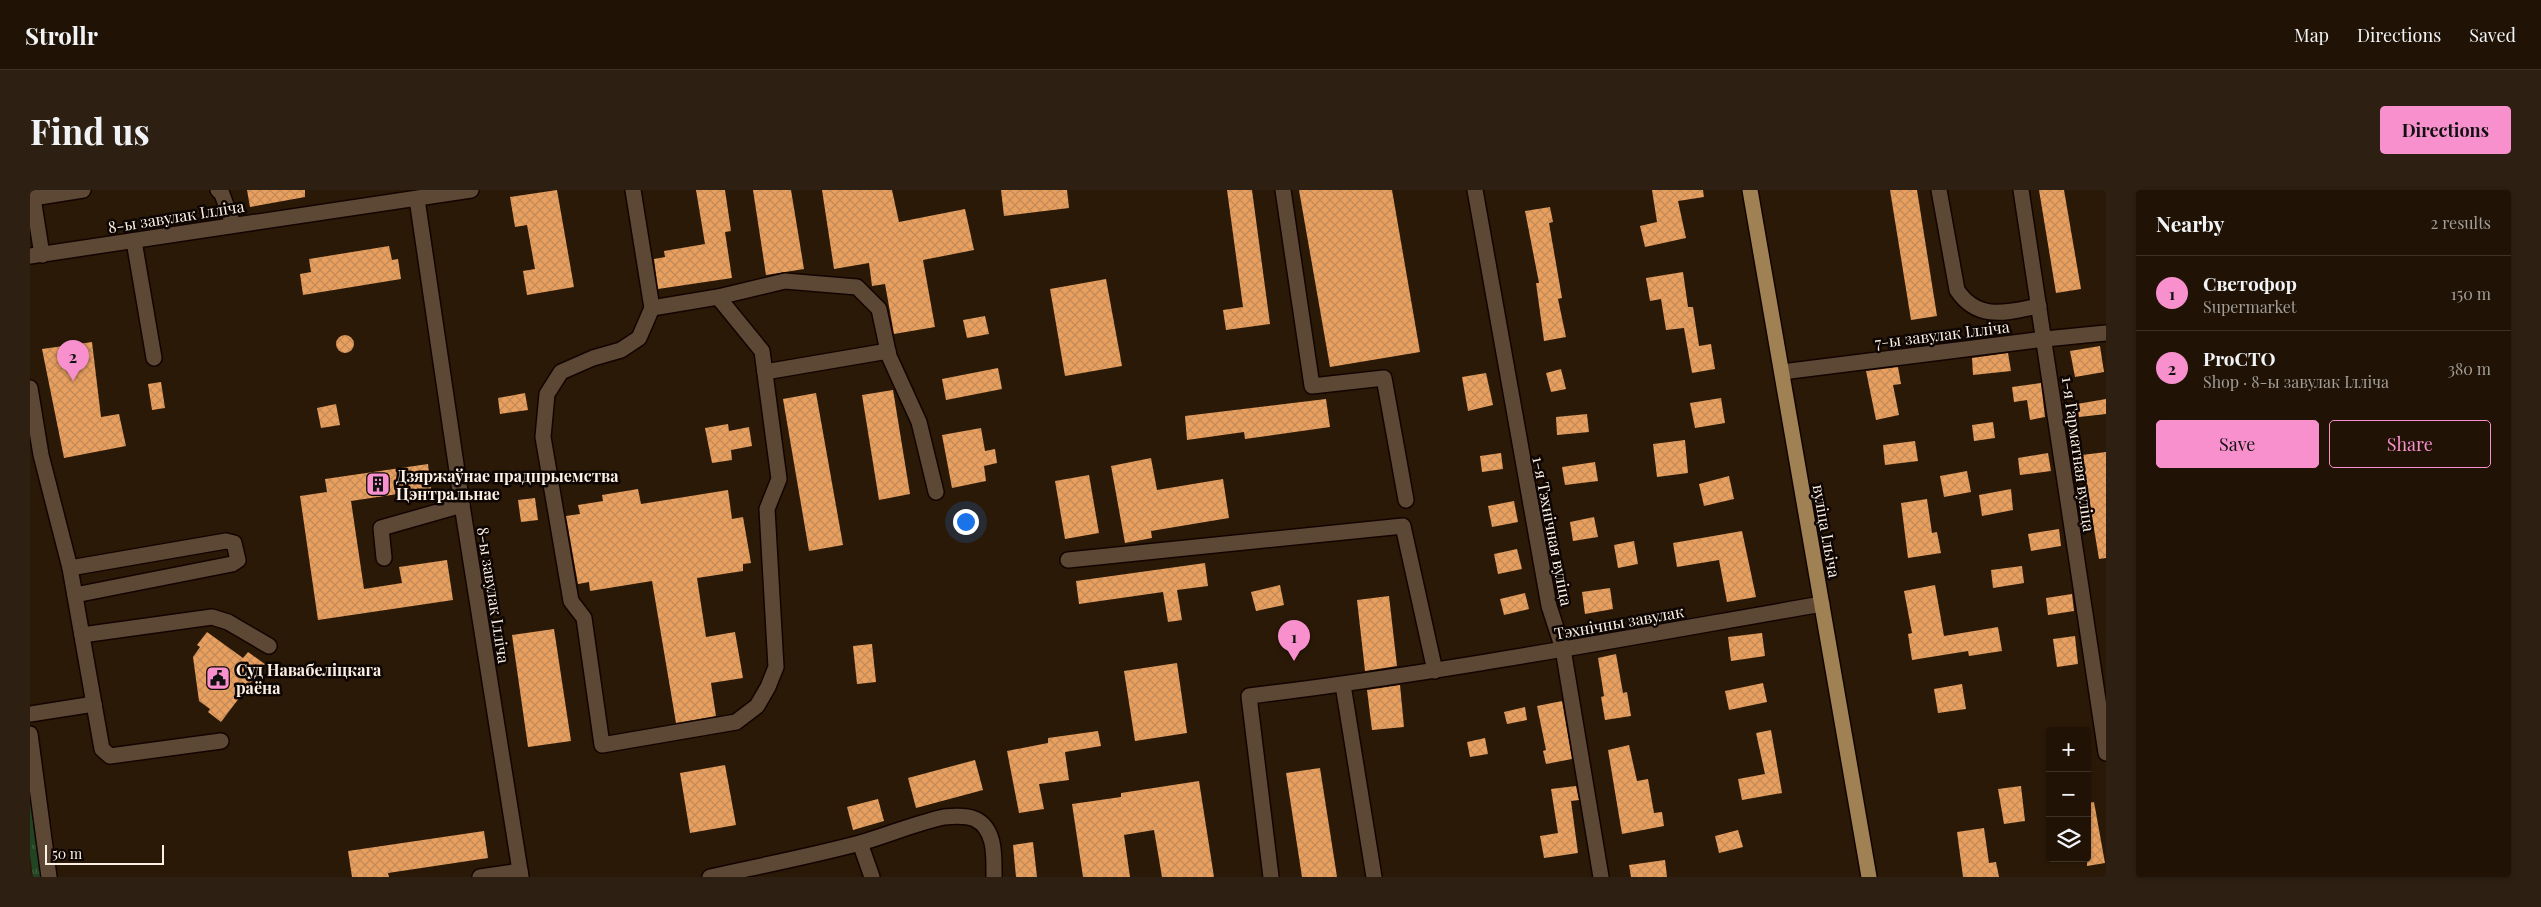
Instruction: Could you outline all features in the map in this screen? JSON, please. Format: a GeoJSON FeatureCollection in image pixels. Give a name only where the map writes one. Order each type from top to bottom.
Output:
{"type":"FeatureCollection","features":[{"type":"Feature","properties":{"kind":"main road","name":"вуліца Ільіча"},"geometry":{"type":"LineString","coordinates":[[1750,190],[1869,877]]}},
{"type":"Feature","properties":{"kind":"street"},"geometry":{"type":"LineString","coordinates":[[36,255],[33,198],[83,190]]}},
{"type":"Feature","properties":{"kind":"street"},"geometry":{"type":"LineString","coordinates":[[218,190],[222,194],[233,224]]}},
{"type":"Feature","properties":{"kind":"street","name":"8-ы завулак Ілліча"},"geometry":{"type":"LineString","coordinates":[[36,255],[233,224],[471,190]]}},
{"type":"Feature","properties":{"kind":"street"},"geometry":{"type":"LineString","coordinates":[[633,190],[652,308],[639,338],[621,350],[593,358],[561,372],[547,394],[543,437],[571,601],[584,618],[602,745],[736,722],[757,706],[768,687],[776,667],[767,509],[779,480],[762,351],[718,297]]}},
{"type":"Feature","properties":{"kind":"street"},"geometry":{"type":"LineString","coordinates":[[1283,190],[1312,386],[1384,378],[1406,500]]}},
{"type":"Feature","properties":{"kind":"street","name":"1-я Тэхнічная вуліца"},"geometry":{"type":"LineString","coordinates":[[1475,190],[1549,606],[1563,649],[1601,877]]}},
{"type":"Feature","properties":{"kind":"street"},"geometry":{"type":"LineString","coordinates":[[1939,190],[1956,290],[1962,298],[1984,311],[1997,314],[2039,306]]}},
{"type":"Feature","properties":{"kind":"street","name":"1-я Гарматная вуліца"},"geometry":{"type":"LineString","coordinates":[[2021,190],[2106,753]]}},
{"type":"Feature","properties":{"kind":"street","name":"8-ы завулак Ілліча"},"geometry":{"type":"LineString","coordinates":[[417,199],[462,505],[520,874]]}},
{"type":"Feature","properties":{"kind":"street"},"geometry":{"type":"LineString","coordinates":[[134,240],[154,358]]}},
{"type":"Feature","properties":{"kind":"street"},"geometry":{"type":"LineString","coordinates":[[652,308],[718,297],[786,281],[857,287],[880,309],[888,350],[919,422],[936,492]]}},
{"type":"Feature","properties":{"kind":"street","name":"7-ы завулак Ілліча"},"geometry":{"type":"LineString","coordinates":[[1782,372],[2045,339],[2106,334]]}},
{"type":"Feature","properties":{"kind":"street"},"geometry":{"type":"LineString","coordinates":[[765,372],[888,350]]}},
{"type":"Feature","properties":{"kind":"street"},"geometry":{"type":"LineString","coordinates":[[30,388],[41,455],[70,568],[102,749],[110,756],[220,741]]}},
{"type":"Feature","properties":{"kind":"street"},"geometry":{"type":"LineString","coordinates":[[384,558],[381,528],[462,505]]}},
{"type":"Feature","properties":{"kind":"street"},"geometry":{"type":"LineString","coordinates":[[1068,560],[1403,526],[1428,672]]}},
{"type":"Feature","properties":{"kind":"street"},"geometry":{"type":"LineString","coordinates":[[70,568],[226,541],[234,543],[236,546],[238,560],[232,564],[75,595]]}},
{"type":"Feature","properties":{"kind":"street","name":"Тэхнічны завулак"},"geometry":{"type":"LineString","coordinates":[[1271,877],[1249,696],[1428,672],[1822,604]]}},
{"type":"Feature","properties":{"kind":"street"},"geometry":{"type":"LineString","coordinates":[[82,635],[212,617],[228,622],[269,646]]}},
{"type":"Feature","properties":{"kind":"street"},"geometry":{"type":"LineString","coordinates":[[1343,684],[1374,877]]}},
{"type":"Feature","properties":{"kind":"street"},"geometry":{"type":"LineString","coordinates":[[30,714],[94,704]]}},
{"type":"Feature","properties":{"kind":"street"},"geometry":{"type":"LineString","coordinates":[[30,734],[49,877]]}},
{"type":"Feature","properties":{"kind":"street"},"geometry":{"type":"LineString","coordinates":[[710,877],[860,843],[945,817],[974,819],[983,824],[989,833],[994,852],[994,877]]}},
{"type":"Feature","properties":{"kind":"street"},"geometry":{"type":"LineString","coordinates":[[860,843],[872,877]]}},
{"type":"Feature","properties":{"kind":"street"},"geometry":{"type":"LineString","coordinates":[[480,877],[520,874]]}},
{"type":"Feature","properties":{"kind":"green space"},"geometry":{"type":"Polygon","coordinates":[[[30,774],[44,877],[33,877],[30,854],[30,774]]]}},
{"type":"Feature","properties":{"kind":"building"},"geometry":{"type":"Polygon","coordinates":[[[247,190],[305,190],[305,197],[250,207],[247,190]]]}},
{"type":"Feature","properties":{"kind":"building"},"geometry":{"type":"Polygon","coordinates":[[[557,190],[574,287],[527,295],[523,271],[535,269],[527,225],[515,227],[510,197],[557,190]]]}},
{"type":"Feature","properties":{"kind":"building"},"geometry":{"type":"Polygon","coordinates":[[[696,190],[725,190],[731,231],[725,232],[732,278],[658,289],[654,259],[665,257],[664,251],[705,244],[696,190]]]}},
{"type":"Feature","properties":{"kind":"building"},"geometry":{"type":"Polygon","coordinates":[[[753,190],[791,190],[804,269],[766,275],[753,190]]]}},
{"type":"Feature","properties":{"kind":"building"},"geometry":{"type":"Polygon","coordinates":[[[822,190],[892,190],[899,222],[965,209],[974,250],[923,260],[935,327],[894,334],[885,284],[872,286],[869,263],[834,269],[822,190]]]}},
{"type":"Feature","properties":{"kind":"building"},"geometry":{"type":"Polygon","coordinates":[[[1001,190],[1067,190],[1069,208],[1004,216],[1001,190]]]}},
{"type":"Feature","properties":{"kind":"building"},"geometry":{"type":"Polygon","coordinates":[[[1227,190],[1252,190],[1270,324],[1226,330],[1223,310],[1243,307],[1227,190]]]}},
{"type":"Feature","properties":{"kind":"building"},"geometry":{"type":"Polygon","coordinates":[[[1299,190],[1392,190],[1420,352],[1330,367],[1299,190]]]}},
{"type":"Feature","properties":{"kind":"building"},"geometry":{"type":"Polygon","coordinates":[[[1652,190],[1703,190],[1704,197],[1678,201],[1686,238],[1645,247],[1640,226],[1657,222],[1652,190]]]}},
{"type":"Feature","properties":{"kind":"building"},"geometry":{"type":"Polygon","coordinates":[[[1890,190],[1917,190],[1937,316],[1911,320],[1890,190]]]}},
{"type":"Feature","properties":{"kind":"building"},"geometry":{"type":"Polygon","coordinates":[[[2039,190],[2064,190],[2081,289],[2056,293],[2039,190]]]}},
{"type":"Feature","properties":{"kind":"building"},"geometry":{"type":"Polygon","coordinates":[[[1550,207],[1553,222],[1549,223],[1562,298],[1558,299],[1566,337],[1544,341],[1536,283],[1539,283],[1525,211],[1550,207]]]}},
{"type":"Feature","properties":{"kind":"building"},"geometry":{"type":"Polygon","coordinates":[[[389,246],[392,260],[398,259],[401,279],[303,295],[300,274],[311,272],[309,259],[389,246]]]}},
{"type":"Feature","properties":{"kind":"building"},"geometry":{"type":"Polygon","coordinates":[[[1683,272],[1688,307],[1693,307],[1699,346],[1711,344],[1715,369],[1692,373],[1684,328],[1666,330],[1661,299],[1650,301],[1646,278],[1683,272]]]}},
{"type":"Feature","properties":{"kind":"building"},"geometry":{"type":"Polygon","coordinates":[[[1106,279],[1122,366],[1065,376],[1050,289],[1106,279]]]}},
{"type":"Feature","properties":{"kind":"building"},"geometry":{"type":"Polygon","coordinates":[[[985,316],[989,334],[967,338],[963,320],[985,316]]]}},
{"type":"Feature","properties":{"kind":"building"},"geometry":{"type":"Polygon","coordinates":[[[345,335],[351,338],[354,344],[351,350],[345,353],[339,350],[336,344],[339,338],[345,335]]]}},
{"type":"Feature","properties":{"kind":"building"},"geometry":{"type":"Polygon","coordinates":[[[92,342],[101,417],[119,414],[126,446],[64,458],[42,349],[92,342]]]}},
{"type":"Feature","properties":{"kind":"building"},"geometry":{"type":"Polygon","coordinates":[[[2100,346],[2104,372],[2075,377],[2070,351],[2100,346]]]}},
{"type":"Feature","properties":{"kind":"building"},"geometry":{"type":"Polygon","coordinates":[[[2008,353],[2011,371],[1973,375],[1972,358],[2008,353]]]}},
{"type":"Feature","properties":{"kind":"building"},"geometry":{"type":"Polygon","coordinates":[[[1898,367],[1901,384],[1893,385],[1899,415],[1876,420],[1866,371],[1898,367]]]}},
{"type":"Feature","properties":{"kind":"building"},"geometry":{"type":"Polygon","coordinates":[[[998,368],[1002,389],[946,400],[942,379],[998,368]]]}},
{"type":"Feature","properties":{"kind":"building"},"geometry":{"type":"Polygon","coordinates":[[[1561,369],[1566,389],[1551,392],[1546,373],[1561,369]]]}},
{"type":"Feature","properties":{"kind":"building"},"geometry":{"type":"Polygon","coordinates":[[[1486,373],[1493,405],[1468,411],[1462,377],[1486,373]]]}},
{"type":"Feature","properties":{"kind":"building"},"geometry":{"type":"Polygon","coordinates":[[[161,382],[165,408],[152,410],[148,384],[161,382]]]}},
{"type":"Feature","properties":{"kind":"building"},"geometry":{"type":"Polygon","coordinates":[[[2041,383],[2045,417],[2030,420],[2027,400],[2014,402],[2012,387],[2041,383]]]}},
{"type":"Feature","properties":{"kind":"building"},"geometry":{"type":"Polygon","coordinates":[[[893,390],[910,494],[879,500],[862,395],[893,390]]]}},
{"type":"Feature","properties":{"kind":"building"},"geometry":{"type":"Polygon","coordinates":[[[525,393],[528,410],[500,414],[498,398],[525,393]]]}},
{"type":"Feature","properties":{"kind":"building"},"geometry":{"type":"Polygon","coordinates":[[[816,393],[843,545],[809,551],[783,399],[816,393]]]}},
{"type":"Feature","properties":{"kind":"building"},"geometry":{"type":"Polygon","coordinates":[[[1721,398],[1725,423],[1695,428],[1690,403],[1721,398]]]}},
{"type":"Feature","properties":{"kind":"building"},"geometry":{"type":"Polygon","coordinates":[[[1326,399],[1330,427],[1245,439],[1244,432],[1187,440],[1185,416],[1326,399]]]}},
{"type":"Feature","properties":{"kind":"building"},"geometry":{"type":"Polygon","coordinates":[[[2106,399],[2106,414],[2079,417],[2077,404],[2106,399]]]}},
{"type":"Feature","properties":{"kind":"building"},"geometry":{"type":"Polygon","coordinates":[[[336,404],[340,425],[321,428],[317,408],[336,404]]]}},
{"type":"Feature","properties":{"kind":"building"},"geometry":{"type":"Polygon","coordinates":[[[1587,414],[1589,432],[1557,435],[1556,417],[1587,414]]]}},
{"type":"Feature","properties":{"kind":"building"},"geometry":{"type":"Polygon","coordinates":[[[1993,422],[1995,438],[1974,441],[1972,425],[1993,422]]]}},
{"type":"Feature","properties":{"kind":"building"},"geometry":{"type":"Polygon","coordinates":[[[728,424],[729,431],[749,427],[752,446],[731,450],[732,460],[712,463],[705,428],[728,424]]]}},
{"type":"Feature","properties":{"kind":"building"},"geometry":{"type":"Polygon","coordinates":[[[981,428],[985,451],[995,449],[997,463],[984,466],[986,481],[952,488],[942,435],[981,428]]]}},
{"type":"Feature","properties":{"kind":"building"},"geometry":{"type":"Polygon","coordinates":[[[1685,440],[1688,473],[1657,477],[1653,444],[1685,440]]]}},
{"type":"Feature","properties":{"kind":"building"},"geometry":{"type":"Polygon","coordinates":[[[1915,441],[1918,461],[1885,465],[1883,445],[1915,441]]]}},
{"type":"Feature","properties":{"kind":"building"},"geometry":{"type":"Polygon","coordinates":[[[2106,452],[2106,558],[2099,559],[2082,455],[2106,452]]]}},
{"type":"Feature","properties":{"kind":"building"},"geometry":{"type":"Polygon","coordinates":[[[1501,453],[1503,469],[1482,472],[1480,456],[1501,453]]]}},
{"type":"Feature","properties":{"kind":"building"},"geometry":{"type":"Polygon","coordinates":[[[2048,453],[2051,471],[2020,475],[2018,458],[2048,453]]]}},
{"type":"Feature","properties":{"kind":"building"},"geometry":{"type":"Polygon","coordinates":[[[1151,458],[1157,490],[1223,479],[1229,518],[1151,531],[1152,538],[1125,543],[1111,466],[1151,458]]]}},
{"type":"Feature","properties":{"kind":"building"},"geometry":{"type":"Polygon","coordinates":[[[1595,462],[1598,481],[1565,485],[1562,467],[1595,462]]]}},
{"type":"Feature","properties":{"kind":"building"},"geometry":{"type":"Polygon","coordinates":[[[428,464],[431,489],[351,501],[364,589],[402,583],[399,567],[447,560],[453,600],[318,620],[300,496],[327,492],[325,479],[428,464]]]}},
{"type":"Feature","properties":{"kind":"building"},"geometry":{"type":"Polygon","coordinates":[[[1967,471],[1971,492],[1944,497],[1940,476],[1967,471]]]}},
{"type":"Feature","properties":{"kind":"building"},"geometry":{"type":"Polygon","coordinates":[[[1089,475],[1099,533],[1065,539],[1055,481],[1089,475]]]}},
{"type":"Feature","properties":{"kind":"building"},"geometry":{"type":"Polygon","coordinates":[[[1729,476],[1734,499],[1704,506],[1699,484],[1729,476]]]}},
{"type":"Feature","properties":{"kind":"building"},"geometry":{"type":"Polygon","coordinates":[[[638,489],[641,504],[728,490],[732,519],[743,517],[751,563],[743,564],[743,571],[697,578],[706,637],[735,632],[743,678],[711,683],[716,716],[676,723],[652,581],[590,591],[589,582],[578,584],[566,516],[580,514],[578,505],[603,501],[602,495],[638,489]]]}},
{"type":"Feature","properties":{"kind":"building"},"geometry":{"type":"Polygon","coordinates":[[[2011,489],[2013,510],[1982,516],[1979,495],[2011,489]]]}},
{"type":"Feature","properties":{"kind":"building"},"geometry":{"type":"Polygon","coordinates":[[[535,498],[538,520],[521,522],[518,500],[535,498]]]}},
{"type":"Feature","properties":{"kind":"building"},"geometry":{"type":"Polygon","coordinates":[[[1927,499],[1932,533],[1937,532],[1941,553],[1908,558],[1901,503],[1927,499]]]}},
{"type":"Feature","properties":{"kind":"building"},"geometry":{"type":"Polygon","coordinates":[[[1514,501],[1518,522],[1492,527],[1488,506],[1514,501]]]}},
{"type":"Feature","properties":{"kind":"building"},"geometry":{"type":"Polygon","coordinates":[[[1594,517],[1598,537],[1573,541],[1570,522],[1594,517]]]}},
{"type":"Feature","properties":{"kind":"building"},"geometry":{"type":"Polygon","coordinates":[[[2059,529],[2061,546],[2031,551],[2028,534],[2059,529]]]}},
{"type":"Feature","properties":{"kind":"building"},"geometry":{"type":"Polygon","coordinates":[[[1742,531],[1756,597],[1727,602],[1719,560],[1677,567],[1673,543],[1742,531]]]}},
{"type":"Feature","properties":{"kind":"building"},"geometry":{"type":"Polygon","coordinates":[[[1634,541],[1638,564],[1618,568],[1614,545],[1634,541]]]}},
{"type":"Feature","properties":{"kind":"building"},"geometry":{"type":"Polygon","coordinates":[[[1517,549],[1522,569],[1498,574],[1494,554],[1517,549]]]}},
{"type":"Feature","properties":{"kind":"building"},"geometry":{"type":"Polygon","coordinates":[[[1205,563],[1208,586],[1177,590],[1182,620],[1168,622],[1163,592],[1079,604],[1076,581],[1205,563]]]}},
{"type":"Feature","properties":{"kind":"building"},"geometry":{"type":"Polygon","coordinates":[[[2022,566],[2024,583],[1993,588],[1991,570],[2022,566]]]}},
{"type":"Feature","properties":{"kind":"building"},"geometry":{"type":"Polygon","coordinates":[[[1280,585],[1284,605],[1256,611],[1251,592],[1280,585]]]}},
{"type":"Feature","properties":{"kind":"building"},"geometry":{"type":"Polygon","coordinates":[[[1935,585],[1944,636],[1998,627],[2002,651],[1969,656],[1968,651],[1912,660],[1908,634],[1912,633],[1904,591],[1935,585]]]}},
{"type":"Feature","properties":{"kind":"building"},"geometry":{"type":"Polygon","coordinates":[[[1610,588],[1613,609],[1585,614],[1582,592],[1610,588]]]}},
{"type":"Feature","properties":{"kind":"building"},"geometry":{"type":"Polygon","coordinates":[[[1525,593],[1529,609],[1504,615],[1500,599],[1525,593]]]}},
{"type":"Feature","properties":{"kind":"building"},"geometry":{"type":"Polygon","coordinates":[[[2072,594],[2074,611],[2048,615],[2046,598],[2072,594]]]}},
{"type":"Feature","properties":{"kind":"building"},"geometry":{"type":"Polygon","coordinates":[[[1389,596],[1397,666],[1365,671],[1357,600],[1389,596]]]}},
{"type":"Feature","properties":{"kind":"building"},"geometry":{"type":"Polygon","coordinates":[[[554,629],[571,741],[528,747],[512,635],[554,629]]]}},
{"type":"Feature","properties":{"kind":"building"},"geometry":{"type":"Polygon","coordinates":[[[207,632],[243,658],[248,652],[265,664],[221,722],[208,712],[210,709],[199,701],[193,657],[200,647],[197,645],[207,632]]]}},
{"type":"Feature","properties":{"kind":"building"},"geometry":{"type":"Polygon","coordinates":[[[1762,633],[1765,656],[1731,661],[1728,637],[1762,633]]]}},
{"type":"Feature","properties":{"kind":"building"},"geometry":{"type":"Polygon","coordinates":[[[2075,636],[2078,664],[2057,667],[2053,639],[2075,636]]]}},
{"type":"Feature","properties":{"kind":"building"},"geometry":{"type":"Polygon","coordinates":[[[872,644],[876,682],[857,684],[853,646],[872,644]]]}},
{"type":"Feature","properties":{"kind":"building"},"geometry":{"type":"Polygon","coordinates":[[[1616,654],[1623,693],[1627,692],[1631,716],[1605,720],[1601,697],[1604,696],[1598,658],[1616,654]]]}},
{"type":"Feature","properties":{"kind":"building"},"geometry":{"type":"Polygon","coordinates":[[[1177,663],[1187,733],[1135,741],[1124,671],[1177,663]]]}},
{"type":"Feature","properties":{"kind":"building"},"geometry":{"type":"Polygon","coordinates":[[[1763,683],[1767,702],[1729,710],[1725,691],[1763,683]]]}},
{"type":"Feature","properties":{"kind":"building"},"geometry":{"type":"Polygon","coordinates":[[[1962,684],[1966,709],[1938,713],[1934,689],[1962,684]]]}},
{"type":"Feature","properties":{"kind":"building"},"geometry":{"type":"Polygon","coordinates":[[[1400,685],[1404,727],[1372,730],[1367,690],[1400,685]]]}},
{"type":"Feature","properties":{"kind":"building"},"geometry":{"type":"Polygon","coordinates":[[[1562,701],[1572,759],[1546,764],[1543,751],[1546,750],[1537,706],[1562,701]]]}},
{"type":"Feature","properties":{"kind":"building"},"geometry":{"type":"Polygon","coordinates":[[[1525,707],[1527,720],[1507,724],[1504,712],[1525,707]]]}},
{"type":"Feature","properties":{"kind":"building"},"geometry":{"type":"Polygon","coordinates":[[[1771,730],[1782,793],[1742,800],[1738,779],[1765,774],[1756,733],[1771,730]]]}},
{"type":"Feature","properties":{"kind":"building"},"geometry":{"type":"Polygon","coordinates":[[[1098,731],[1101,746],[1065,752],[1069,780],[1039,784],[1044,809],[1019,813],[1007,751],[1048,743],[1048,738],[1098,731]]]}},
{"type":"Feature","properties":{"kind":"building"},"geometry":{"type":"Polygon","coordinates":[[[1485,738],[1488,754],[1470,757],[1467,742],[1485,738]]]}},
{"type":"Feature","properties":{"kind":"building"},"geometry":{"type":"Polygon","coordinates":[[[1629,745],[1637,781],[1648,779],[1654,813],[1662,812],[1664,826],[1622,834],[1608,750],[1629,745]]]}},
{"type":"Feature","properties":{"kind":"building"},"geometry":{"type":"Polygon","coordinates":[[[975,760],[983,790],[916,808],[908,778],[975,760]]]}},
{"type":"Feature","properties":{"kind":"building"},"geometry":{"type":"Polygon","coordinates":[[[725,765],[736,825],[690,833],[680,773],[725,765]]]}},
{"type":"Feature","properties":{"kind":"building"},"geometry":{"type":"Polygon","coordinates":[[[1320,768],[1337,877],[1302,877],[1286,773],[1320,768]]]}},
{"type":"Feature","properties":{"kind":"building"},"geometry":{"type":"Polygon","coordinates":[[[1199,781],[1214,877],[1162,877],[1154,830],[1124,835],[1130,877],[1083,877],[1072,804],[1121,797],[1121,793],[1199,781]]]}},
{"type":"Feature","properties":{"kind":"building"},"geometry":{"type":"Polygon","coordinates":[[[1576,786],[1579,800],[1571,801],[1578,853],[1544,858],[1540,836],[1558,833],[1551,789],[1576,786]]]}},
{"type":"Feature","properties":{"kind":"building"},"geometry":{"type":"Polygon","coordinates":[[[2021,786],[2025,821],[2004,824],[1998,789],[2021,786]]]}},
{"type":"Feature","properties":{"kind":"building"},"geometry":{"type":"Polygon","coordinates":[[[878,799],[884,821],[853,830],[847,807],[878,799]]]}},
{"type":"Feature","properties":{"kind":"building"},"geometry":{"type":"Polygon","coordinates":[[[2091,802],[2094,802],[2105,863],[2087,866],[2087,862],[2091,862],[2091,802]]]}},
{"type":"Feature","properties":{"kind":"building"},"geometry":{"type":"Polygon","coordinates":[[[1984,828],[1989,863],[1996,862],[1999,877],[1963,877],[1957,832],[1984,828]]]}},
{"type":"Feature","properties":{"kind":"building"},"geometry":{"type":"Polygon","coordinates":[[[1738,830],[1743,847],[1719,853],[1715,836],[1738,830]]]}},
{"type":"Feature","properties":{"kind":"building"},"geometry":{"type":"Polygon","coordinates":[[[484,831],[488,858],[388,873],[389,877],[352,877],[348,851],[484,831]]]}},
{"type":"Feature","properties":{"kind":"building"},"geometry":{"type":"Polygon","coordinates":[[[1033,842],[1037,877],[1016,877],[1013,845],[1033,842]]]}},
{"type":"Feature","properties":{"kind":"building"},"geometry":{"type":"Polygon","coordinates":[[[1665,860],[1667,877],[1631,877],[1629,865],[1665,860]]]}},
{"type":"Feature","properties":{"kind":"place","name":"ProСТО"},"geometry":{"type":"Point","coordinates":[73,381]}},
{"type":"Feature","properties":{"kind":"place","name":"Дзяржаўнае прадпрыемства Цэнтральнае"},"geometry":{"type":"Point","coordinates":[378,484]}},
{"type":"Feature","properties":{"kind":"place","name":"Светофор"},"geometry":{"type":"Point","coordinates":[1294,661]}},
{"type":"Feature","properties":{"kind":"place","name":"Суд Навабеліцкага раёна"},"geometry":{"type":"Point","coordinates":[218,678]}}]}
